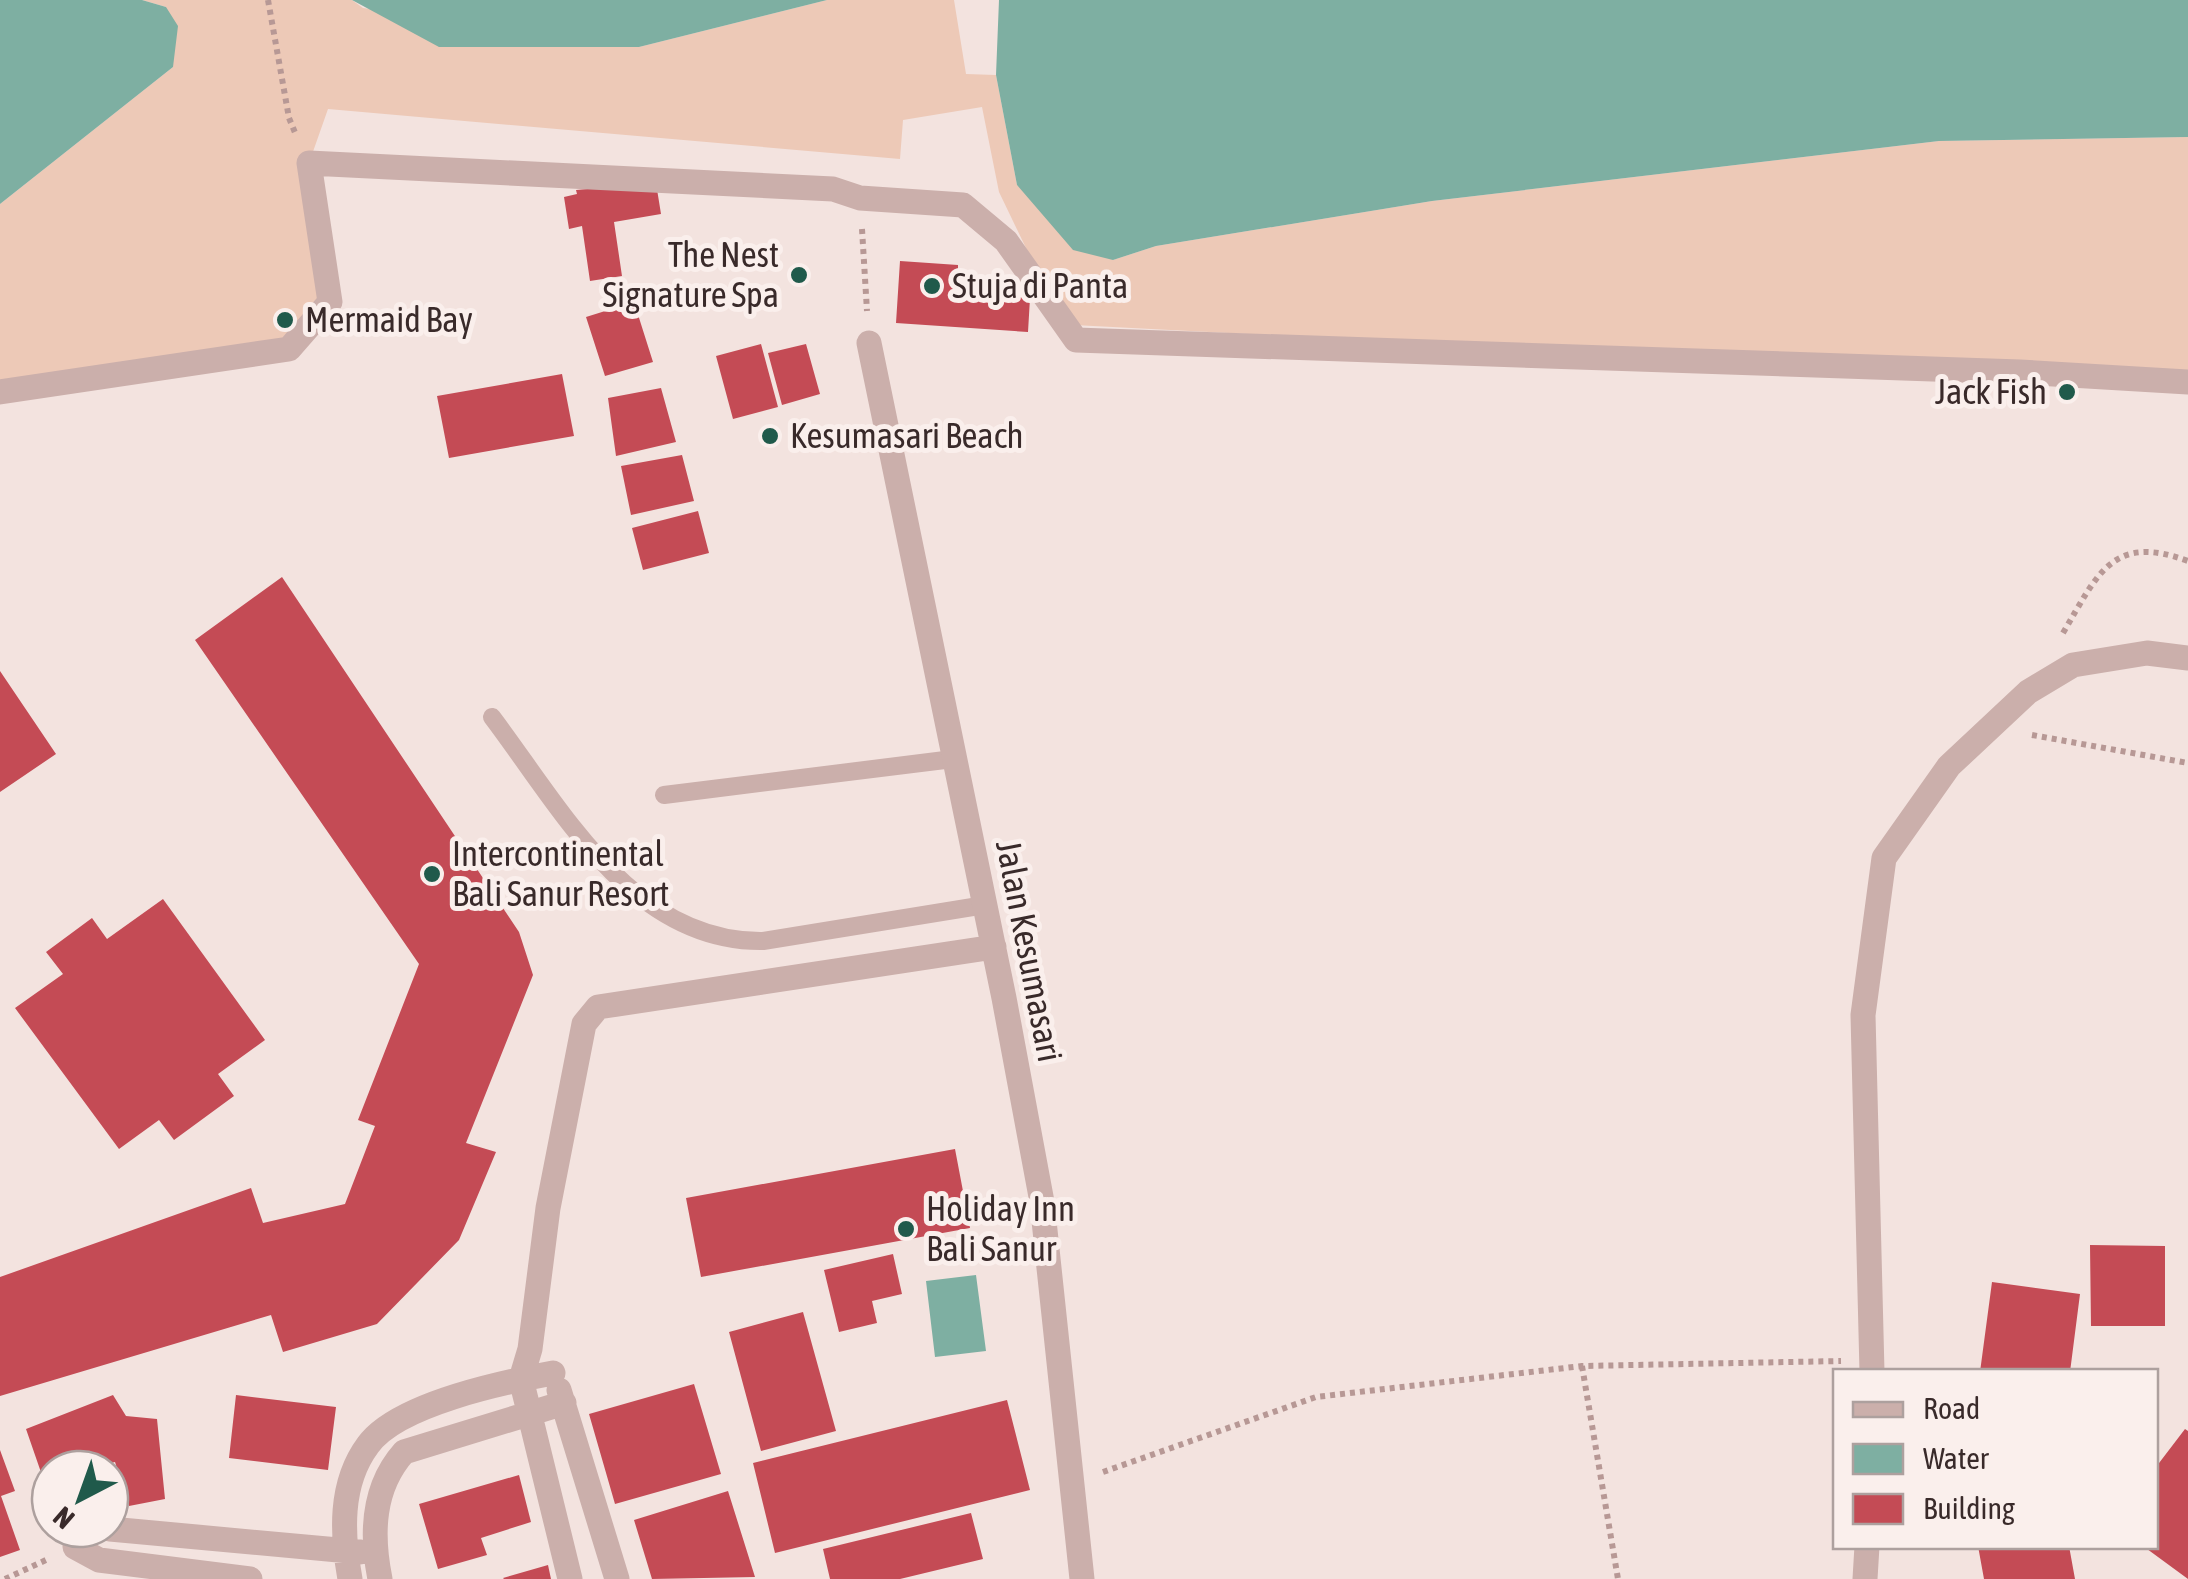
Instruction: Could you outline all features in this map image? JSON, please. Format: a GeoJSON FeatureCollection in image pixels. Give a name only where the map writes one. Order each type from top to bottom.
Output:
{"type":"FeatureCollection","features":[{"type":"Feature","properties":{"kind":"street"},"geometry":{"type":"LineString","coordinates":[[0,392],[289,350],[330,302],[309,163],[833,190],[860,198],[963,204],[1006,241],[1076,340],[2020,372],[2188,382]]}},
{"type":"Feature","properties":{"kind":"street","name":"Jalan Kesumasari"},"geometry":{"type":"LineString","coordinates":[[868,343],[994,947],[1042,1202],[1082,1579]]}},
{"type":"Feature","properties":{"kind":"street"},"geometry":{"type":"LineString","coordinates":[[1872,1366],[1862,1015],[1884,858],[1949,766],[2028,692],[2073,665],[2147,653],[2188,658]]}},
{"type":"Feature","properties":{"kind":"street"},"geometry":{"type":"LineString","coordinates":[[570,1579],[521,1379],[530,1350],[548,1208],[584,1024],[598,1007],[994,947]]}},
{"type":"Feature","properties":{"kind":"street"},"geometry":{"type":"LineString","coordinates":[[530,1350],[552,1374],[564,1403],[617,1579]]}},
{"type":"Feature","properties":{"kind":"street"},"geometry":{"type":"LineString","coordinates":[[350,1579],[345,1551],[345,1500],[366,1446],[380,1432],[450,1400],[552,1374]]}},
{"type":"Feature","properties":{"kind":"street"},"geometry":{"type":"LineString","coordinates":[[380,1579],[374,1517],[381,1492],[404,1452],[564,1403]]}},
{"type":"Feature","properties":{"kind":"street"},"geometry":{"type":"LineString","coordinates":[[130,1530],[375,1553]]}},
{"type":"Feature","properties":{"kind":"street"},"geometry":{"type":"LineString","coordinates":[[180,1570],[182,1532]]}},
{"type":"Feature","properties":{"kind":"street"},"geometry":{"type":"LineString","coordinates":[[559,1546],[602,1537]]}},
{"type":"Feature","properties":{"kind":"street"},"geometry":{"type":"LineString","coordinates":[[79,1549],[99,1560],[250,1579]]}},
{"type":"Feature","properties":{"kind":"street"},"geometry":{"type":"LineString","coordinates":[[1865,1579],[1867,1549]]}},
{"type":"Feature","properties":{"kind":"lane"},"geometry":{"type":"LineString","coordinates":[[492,717],[620,884],[659,912],[697,927],[744,941],[762,941],[985,905]]}},
{"type":"Feature","properties":{"kind":"lane"},"geometry":{"type":"LineString","coordinates":[[664,795],[953,759]]}},
{"type":"Feature","properties":{"kind":"path"},"geometry":{"type":"LineString","coordinates":[[268,0],[288,118],[309,163]]}},
{"type":"Feature","properties":{"kind":"path"},"geometry":{"type":"LineString","coordinates":[[860,198],[868,343]]}},
{"type":"Feature","properties":{"kind":"path"},"geometry":{"type":"LineString","coordinates":[[2058,641],[2098,573],[2128,550],[2156,549],[2188,561]]}},
{"type":"Feature","properties":{"kind":"path"},"geometry":{"type":"LineString","coordinates":[[1983,734],[2074,740],[2188,763]]}},
{"type":"Feature","properties":{"kind":"path"},"geometry":{"type":"LineString","coordinates":[[1070,1484],[1316,1397],[1582,1366],[1872,1366]]}},
{"type":"Feature","properties":{"kind":"path"},"geometry":{"type":"LineString","coordinates":[[1582,1366],[1618,1579]]}},
{"type":"Feature","properties":{"kind":"path"},"geometry":{"type":"LineString","coordinates":[[5,1579],[71,1549]]}},
{"type":"Feature","properties":{"kind":"sand"},"geometry":{"type":"Polygon","coordinates":[[[142,0],[352,0],[363,8],[639,47],[827,0],[954,0],[966,74],[996,75],[1017,185],[1113,260],[1156,246],[1432,201],[1939,141],[2188,137],[2188,382],[1074,325],[1039,275],[999,192],[982,107],[903,120],[900,159],[328,109],[309,163],[330,302],[289,349],[0,392],[0,204],[173,67],[166,7],[142,0]]]}},
{"type":"Feature","properties":{"kind":"water"},"geometry":{"type":"Polygon","coordinates":[[[0,0],[142,0],[166,7],[178,26],[173,67],[0,204],[0,0]]]}},
{"type":"Feature","properties":{"kind":"water"},"geometry":{"type":"Polygon","coordinates":[[[352,0],[827,0],[639,47],[439,47],[352,0]]]}},
{"type":"Feature","properties":{"kind":"water"},"geometry":{"type":"Polygon","coordinates":[[[999,0],[2188,0],[2188,137],[1939,141],[1432,201],[1156,246],[1113,260],[1073,250],[1017,185],[996,75],[999,0]]]}},
{"type":"Feature","properties":{"kind":"water"},"geometry":{"type":"Polygon","coordinates":[[[976,1275],[986,1351],[935,1357],[926,1281],[976,1275]]]}},
{"type":"Feature","properties":{"kind":"building"},"geometry":{"type":"Polygon","coordinates":[[[656,183],[661,214],[614,222],[622,276],[590,281],[582,226],[569,229],[564,197],[577,194],[576,190],[656,183]]]}},
{"type":"Feature","properties":{"kind":"building"},"geometry":{"type":"Polygon","coordinates":[[[900,261],[958,265],[958,274],[1007,278],[1007,296],[1030,298],[1028,332],[896,323],[900,261]]]}},
{"type":"Feature","properties":{"kind":"building"},"geometry":{"type":"Polygon","coordinates":[[[634,302],[653,362],[605,376],[586,317],[634,302]]]}},
{"type":"Feature","properties":{"kind":"building"},"geometry":{"type":"Polygon","coordinates":[[[761,344],[778,407],[733,419],[716,356],[761,344]]]}},
{"type":"Feature","properties":{"kind":"building"},"geometry":{"type":"Polygon","coordinates":[[[806,344],[820,394],[782,405],[768,353],[806,344]]]}},
{"type":"Feature","properties":{"kind":"building"},"geometry":{"type":"Polygon","coordinates":[[[562,374],[574,436],[449,458],[437,396],[562,374]]]}},
{"type":"Feature","properties":{"kind":"building"},"geometry":{"type":"Polygon","coordinates":[[[661,388],[676,442],[616,456],[608,398],[661,388]]]}},
{"type":"Feature","properties":{"kind":"building"},"geometry":{"type":"Polygon","coordinates":[[[682,455],[694,501],[631,515],[621,466],[682,455]]]}},
{"type":"Feature","properties":{"kind":"building"},"geometry":{"type":"Polygon","coordinates":[[[698,511],[709,553],[643,570],[632,528],[698,511]]]}},
{"type":"Feature","properties":{"kind":"building"},"geometry":{"type":"Polygon","coordinates":[[[282,577],[519,932],[533,975],[466,1143],[496,1152],[459,1240],[377,1324],[283,1352],[271,1315],[0,1396],[0,1277],[251,1188],[263,1223],[345,1204],[375,1126],[358,1120],[419,964],[195,640],[282,577]]]}},
{"type":"Feature","properties":{"kind":"building"},"geometry":{"type":"Polygon","coordinates":[[[0,671],[56,754],[0,792],[0,671]]]}},
{"type":"Feature","properties":{"kind":"building"},"geometry":{"type":"Polygon","coordinates":[[[163,899],[265,1040],[218,1074],[234,1096],[174,1140],[159,1120],[119,1149],[15,1008],[63,974],[46,952],[92,918],[107,939],[163,899]]]}},
{"type":"Feature","properties":{"kind":"building"},"geometry":{"type":"Polygon","coordinates":[[[955,1149],[970,1228],[701,1277],[686,1198],[955,1149]]]}},
{"type":"Feature","properties":{"kind":"building"},"geometry":{"type":"Polygon","coordinates":[[[2090,1245],[2165,1246],[2165,1326],[2091,1326],[2090,1245]]]}},
{"type":"Feature","properties":{"kind":"building"},"geometry":{"type":"Polygon","coordinates":[[[893,1254],[902,1294],[872,1301],[877,1323],[839,1332],[824,1270],[893,1254]]]}},
{"type":"Feature","properties":{"kind":"building"},"geometry":{"type":"Polygon","coordinates":[[[1992,1282],[2080,1294],[2070,1369],[1980,1369],[1992,1282]]]}},
{"type":"Feature","properties":{"kind":"building"},"geometry":{"type":"Polygon","coordinates":[[[803,1312],[836,1431],[761,1451],[729,1332],[803,1312]]]}},
{"type":"Feature","properties":{"kind":"building"},"geometry":{"type":"Polygon","coordinates":[[[694,1384],[721,1474],[615,1504],[589,1414],[694,1384]]]}},
{"type":"Feature","properties":{"kind":"building"},"geometry":{"type":"Polygon","coordinates":[[[113,1395],[126,1416],[157,1419],[165,1499],[130,1506],[130,1449],[33,1449],[26,1429],[113,1395]]]}},
{"type":"Feature","properties":{"kind":"building"},"geometry":{"type":"Polygon","coordinates":[[[236,1395],[336,1407],[328,1470],[229,1458],[236,1395]]]}},
{"type":"Feature","properties":{"kind":"building"},"geometry":{"type":"Polygon","coordinates":[[[1007,1400],[1030,1490],[775,1553],[753,1463],[1007,1400]]]}},
{"type":"Feature","properties":{"kind":"building"},"geometry":{"type":"Polygon","coordinates":[[[2185,1429],[2188,1431],[2188,1579],[2147,1549],[2158,1549],[2158,1464],[2185,1429]]]}},
{"type":"Feature","properties":{"kind":"building"},"geometry":{"type":"Polygon","coordinates":[[[0,1450],[15,1491],[1,1496],[20,1550],[0,1557],[0,1450]]]}},
{"type":"Feature","properties":{"kind":"building"},"geometry":{"type":"Polygon","coordinates":[[[519,1475],[531,1522],[481,1538],[487,1555],[438,1569],[419,1504],[519,1475]]]}},
{"type":"Feature","properties":{"kind":"building"},"geometry":{"type":"Polygon","coordinates":[[[728,1491],[755,1577],[652,1579],[634,1520],[728,1491]]]}},
{"type":"Feature","properties":{"kind":"building"},"geometry":{"type":"Polygon","coordinates":[[[971,1513],[983,1559],[900,1579],[830,1579],[823,1549],[971,1513]]]}},
{"type":"Feature","properties":{"kind":"building"},"geometry":{"type":"Polygon","coordinates":[[[1979,1549],[2070,1549],[2075,1579],[1984,1579],[1979,1549]]]}},
{"type":"Feature","properties":{"kind":"building"},"geometry":{"type":"Polygon","coordinates":[[[548,1565],[551,1579],[503,1578],[548,1565]]]}},
{"type":"Feature","properties":{"kind":"place","name":"The Nest Signature Spa"},"geometry":{"type":"Point","coordinates":[799,275]}},
{"type":"Feature","properties":{"kind":"place","name":"Stuja di Panta"},"geometry":{"type":"Point","coordinates":[932,286]}},
{"type":"Feature","properties":{"kind":"place","name":"Mermaid Bay"},"geometry":{"type":"Point","coordinates":[285,320]}},
{"type":"Feature","properties":{"kind":"place","name":"Jack Fish"},"geometry":{"type":"Point","coordinates":[2067,392]}},
{"type":"Feature","properties":{"kind":"place","name":"Kesumasari Beach"},"geometry":{"type":"Point","coordinates":[770,436]}},
{"type":"Feature","properties":{"kind":"place","name":"Intercontinental Bali Sanur Resort"},"geometry":{"type":"Point","coordinates":[432,874]}},
{"type":"Feature","properties":{"kind":"place","name":"Holiday Inn Bali Sanur"},"geometry":{"type":"Point","coordinates":[906,1229]}}]}
